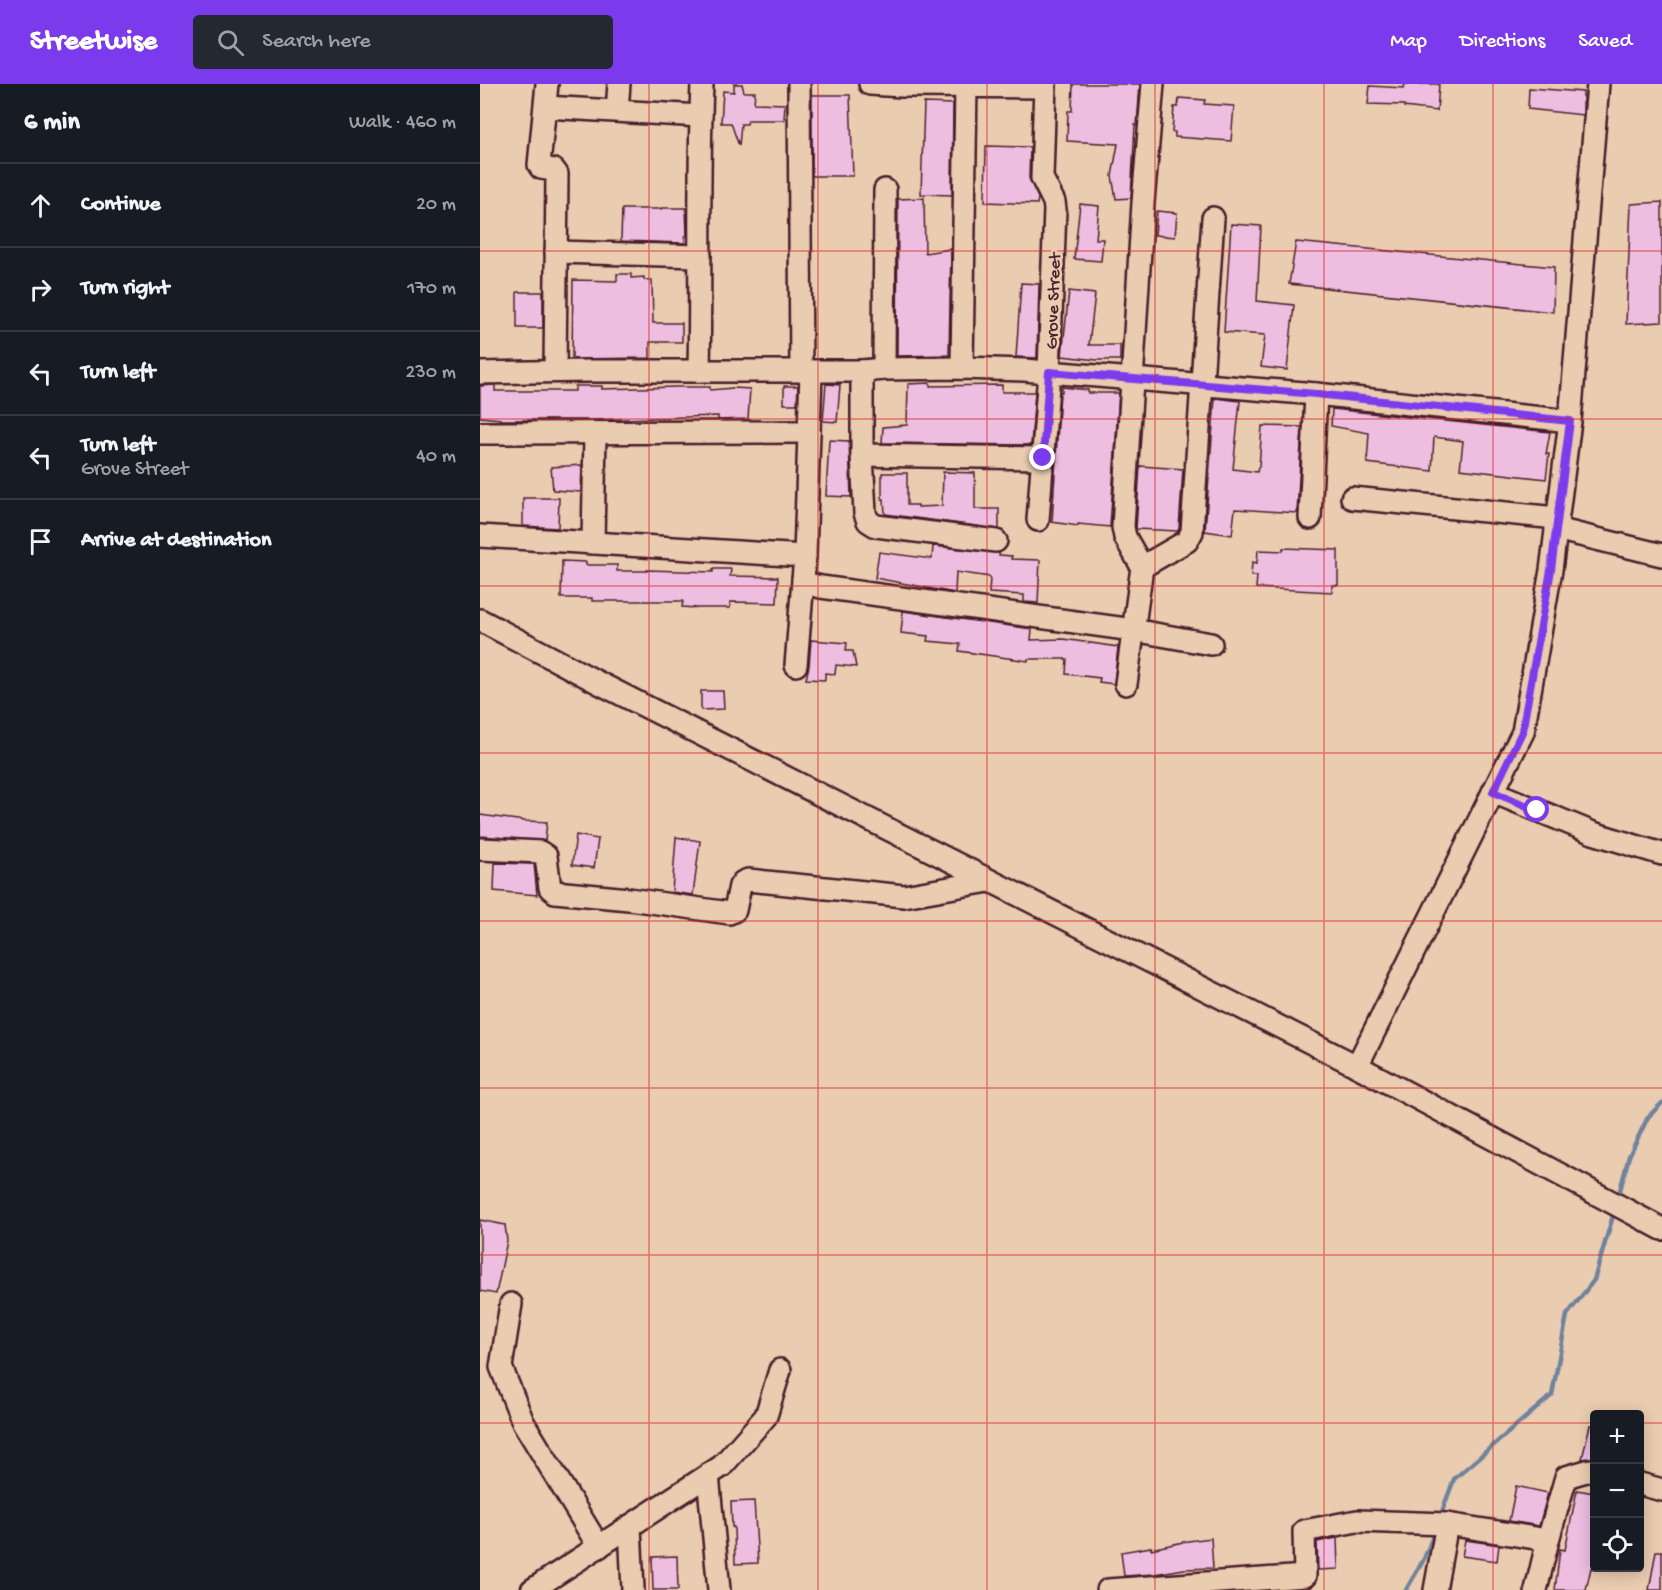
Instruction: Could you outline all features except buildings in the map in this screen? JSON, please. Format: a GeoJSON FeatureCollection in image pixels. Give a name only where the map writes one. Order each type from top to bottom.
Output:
{"type":"FeatureCollection","features":[{"type":"Feature","properties":{"kind":"street"},"geometry":{"type":"LineString","coordinates":[[547,84],[539,165],[541,168],[554,170],[556,174],[555,371]]}},
{"type":"Feature","properties":{"kind":"street"},"geometry":{"type":"LineString","coordinates":[[617,111],[619,84]]}},
{"type":"Feature","properties":{"kind":"street"},"geometry":{"type":"LineString","coordinates":[[699,371],[699,152],[702,84]]}},
{"type":"Feature","properties":{"kind":"street"},"geometry":{"type":"LineString","coordinates":[[796,665],[805,556],[809,432],[799,84]]}},
{"type":"Feature","properties":{"kind":"street"},"geometry":{"type":"LineString","coordinates":[[870,84],[1045,85]]}},
{"type":"Feature","properties":{"kind":"street"},"geometry":{"type":"LineString","coordinates":[[1126,684],[1142,567],[1125,537],[1123,527],[1143,203],[1153,84]]}},
{"type":"Feature","properties":{"kind":"street"},"geometry":{"type":"LineString","coordinates":[[1357,1066],[1522,732],[1551,570],[1570,421],[1598,84]]}},
{"type":"Feature","properties":{"kind":"street"},"geometry":{"type":"LineString","coordinates":[[962,368],[966,85]]}},
{"type":"Feature","properties":{"kind":"street","name":"Grove Street"},"geometry":{"type":"LineString","coordinates":[[1038,520],[1049,372],[1055,209],[1042,178],[1045,85]]}},
{"type":"Feature","properties":{"kind":"street"},"geometry":{"type":"LineString","coordinates":[[545,107],[701,116]]}},
{"type":"Feature","properties":{"kind":"street"},"geometry":{"type":"LineString","coordinates":[[884,369],[885,190]]}},
{"type":"Feature","properties":{"kind":"street"},"geometry":{"type":"LineString","coordinates":[[1142,567],[1187,541],[1192,532],[1213,218]]}},
{"type":"Feature","properties":{"kind":"street"},"geometry":{"type":"LineString","coordinates":[[556,252],[700,256]]}},
{"type":"Feature","properties":{"kind":"street"},"geometry":{"type":"LineString","coordinates":[[480,373],[862,371],[962,368],[1049,372],[1316,394],[1570,421]]}},
{"type":"Feature","properties":{"kind":"street"},"geometry":{"type":"LineString","coordinates":[[862,371],[862,455],[865,513],[868,521],[876,526],[996,541]]}},
{"type":"Feature","properties":{"kind":"street"},"geometry":{"type":"LineString","coordinates":[[1310,518],[1316,394]]}},
{"type":"Feature","properties":{"kind":"street"},"geometry":{"type":"LineString","coordinates":[[480,433],[809,432]]}},
{"type":"Feature","properties":{"kind":"street"},"geometry":{"type":"LineString","coordinates":[[593,543],[595,433]]}},
{"type":"Feature","properties":{"kind":"street"},"geometry":{"type":"LineString","coordinates":[[862,455],[1043,458]]}},
{"type":"Feature","properties":{"kind":"street"},"geometry":{"type":"LineString","coordinates":[[1352,498],[1556,524],[1662,555]]}},
{"type":"Feature","properties":{"kind":"street"},"geometry":{"type":"LineString","coordinates":[[480,536],[805,556]]}},
{"type":"Feature","properties":{"kind":"street"},"geometry":{"type":"LineString","coordinates":[[803,579],[808,584],[822,587],[1133,630],[1211,644]]}},
{"type":"Feature","properties":{"kind":"street"},"geometry":{"type":"LineString","coordinates":[[480,620],[601,684],[1357,1066],[1662,1229]]}},
{"type":"Feature","properties":{"kind":"street"},"geometry":{"type":"LineString","coordinates":[[1493,792],[1593,834],[1662,854]]}},
{"type":"Feature","properties":{"kind":"street"},"geometry":{"type":"LineString","coordinates":[[480,849],[540,852],[546,856],[550,888],[555,892],[629,899],[729,913],[735,910],[740,886],[748,880],[904,896],[989,881]]}},
{"type":"Feature","properties":{"kind":"street"},"geometry":{"type":"LineString","coordinates":[[511,1304],[501,1367],[524,1422],[599,1547]]}},
{"type":"Feature","properties":{"kind":"street"},"geometry":{"type":"LineString","coordinates":[[544,1586],[722,1466],[766,1416],[780,1370]]}},
{"type":"Feature","properties":{"kind":"street"},"geometry":{"type":"LineString","coordinates":[[1536,1590],[1566,1477],[1590,1470]]}},
{"type":"Feature","properties":{"kind":"street"},"geometry":{"type":"LineString","coordinates":[[708,1475],[718,1590]]}},
{"type":"Feature","properties":{"kind":"street"},"geometry":{"type":"LineString","coordinates":[[1644,1485],[1662,1490]]}},
{"type":"Feature","properties":{"kind":"street"},"geometry":{"type":"LineString","coordinates":[[1108,1590],[1305,1576],[1304,1531],[1357,1521],[1446,1524],[1548,1539]]}},
{"type":"Feature","properties":{"kind":"street"},"geometry":{"type":"LineString","coordinates":[[1435,1590],[1446,1524]]}},
{"type":"Feature","properties":{"kind":"street"},"geometry":{"type":"LineString","coordinates":[[630,1526],[633,1590]]}},
{"type":"Feature","properties":{"kind":"waterway"},"geometry":{"type":"LineString","coordinates":[[1618,1198],[1629,1156],[1648,1117],[1662,1103]]}},
{"type":"Feature","properties":{"kind":"waterway"},"geometry":{"type":"LineString","coordinates":[[1440,1517],[1454,1479],[1552,1395],[1567,1315],[1594,1280],[1615,1209]]}},
{"type":"Feature","properties":{"kind":"waterway"},"geometry":{"type":"LineString","coordinates":[[1406,1590],[1424,1559],[1435,1531]]}},
{"type":"Feature","properties":{"kind":"route"},"geometry":{"type":"LineString","coordinates":[[1043,458],[1049,372],[1316,394],[1570,421],[1551,570],[1522,732],[1493,792],[1537,810]]}}]}
